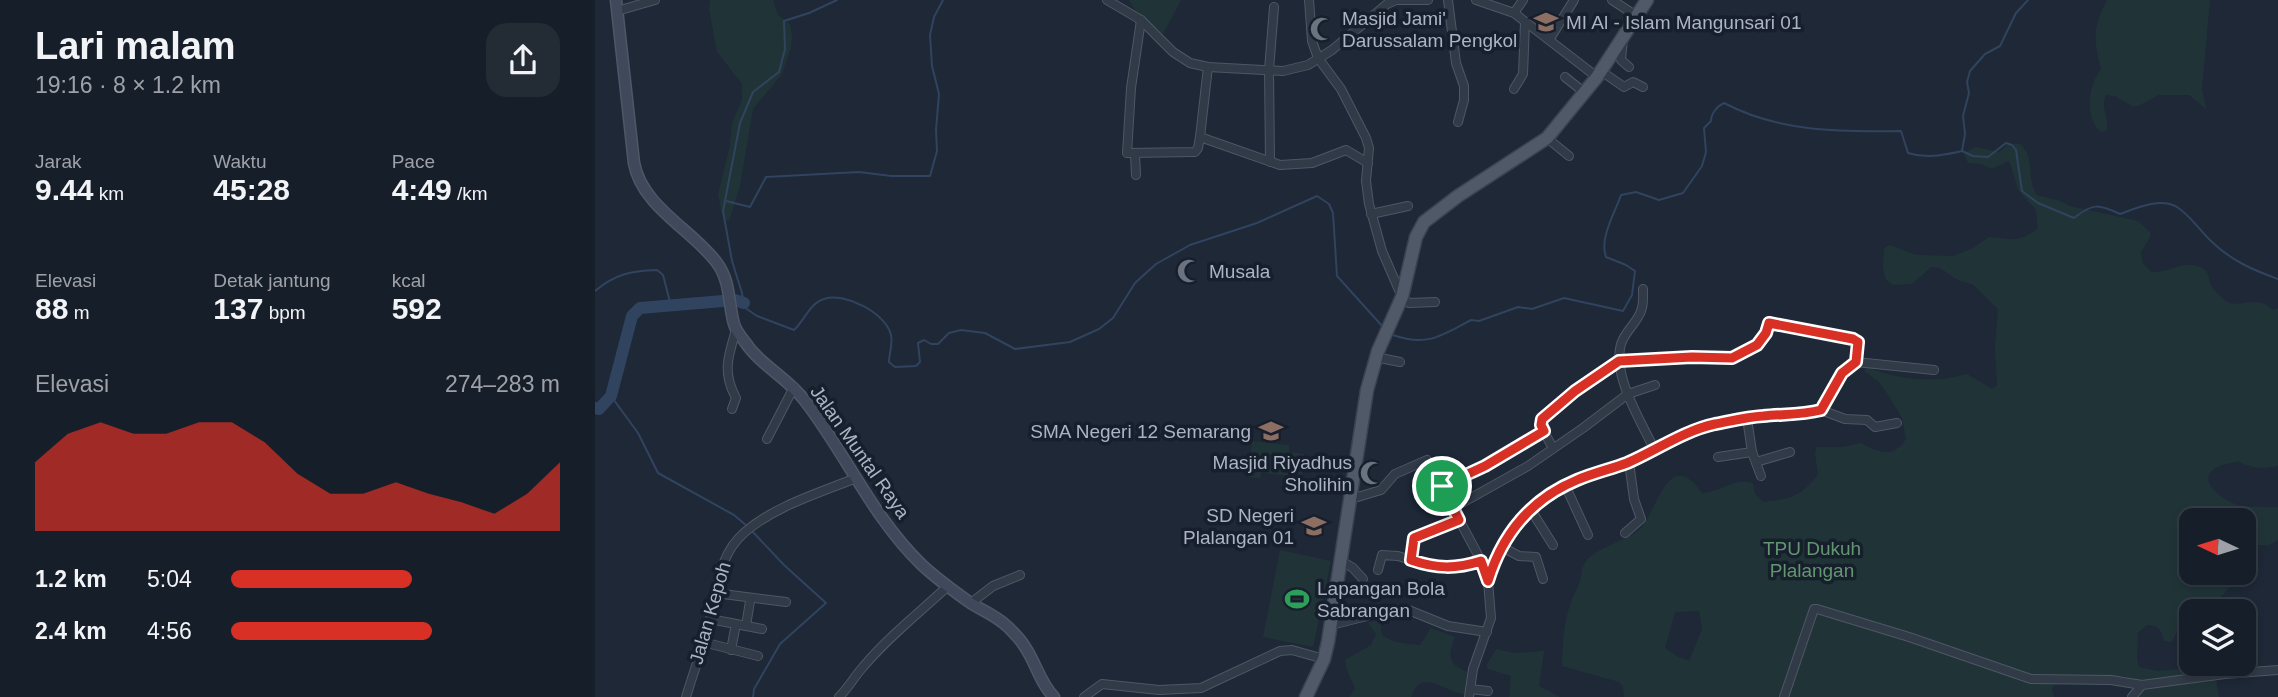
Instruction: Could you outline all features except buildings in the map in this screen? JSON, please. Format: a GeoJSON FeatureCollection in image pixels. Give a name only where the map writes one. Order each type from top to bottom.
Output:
{"type":"FeatureCollection","features":[{"type":"Feature","properties":{"kind":"main road"},"geometry":{"type":"LineString","coordinates":[[1306,697],[1324,659],[1331,625],[1367,390],[1375,358],[1402,297],[1416,237],[1424,222],[1458,196],[1547,138],[1599,74],[1647,0]]}},
{"type":"Feature","properties":{"kind":"main road","name":"Jalan Muntal Raya"},"geometry":{"type":"LineString","coordinates":[[616,6],[624,89],[637,175],[666,213],[701,244],[718,264],[726,280],[736,330],[753,352],[794,387],[831,437],[871,502],[914,557],[971,603],[1006,624],[1025,646],[1044,685],[1054,697]]}},
{"type":"Feature","properties":{"kind":"street"},"geometry":{"type":"LineString","coordinates":[[616,6],[655,0]]}},
{"type":"Feature","properties":{"kind":"street"},"geometry":{"type":"LineString","coordinates":[[1107,0],[1141,20],[1179,57],[1190,63],[1269,70],[1308,65],[1332,50],[1386,2],[1428,0]]}},
{"type":"Feature","properties":{"kind":"street"},"geometry":{"type":"LineString","coordinates":[[1309,0],[1312,41],[1318,58],[1341,89],[1363,129],[1369,148],[1366,181],[1371,214],[1402,297],[1409,303],[1435,302]]}},
{"type":"Feature","properties":{"kind":"street"},"geometry":{"type":"LineString","coordinates":[[1448,0],[1456,63],[1464,86],[1464,100],[1458,122]]}},
{"type":"Feature","properties":{"kind":"street"},"geometry":{"type":"LineString","coordinates":[[1476,0],[1514,13],[1599,74],[1624,87],[1633,82],[1643,87]]}},
{"type":"Feature","properties":{"kind":"street"},"geometry":{"type":"LineString","coordinates":[[1514,13],[1523,0]]}},
{"type":"Feature","properties":{"kind":"street"},"geometry":{"type":"LineString","coordinates":[[1549,40],[1574,0]]}},
{"type":"Feature","properties":{"kind":"street"},"geometry":{"type":"LineString","coordinates":[[1612,0],[1638,17]]}},
{"type":"Feature","properties":{"kind":"street"},"geometry":{"type":"LineString","coordinates":[[1269,162],[1269,70],[1274,7]]}},
{"type":"Feature","properties":{"kind":"street"},"geometry":{"type":"LineString","coordinates":[[1141,20],[1131,88],[1126,151],[1135,154],[1195,152],[1200,137],[1207,66]]}},
{"type":"Feature","properties":{"kind":"street"},"geometry":{"type":"LineString","coordinates":[[1514,89],[1523,74],[1525,22]]}},
{"type":"Feature","properties":{"kind":"street"},"geometry":{"type":"LineString","coordinates":[[1623,39],[1621,60],[1629,67]]}},
{"type":"Feature","properties":{"kind":"street"},"geometry":{"type":"LineString","coordinates":[[1565,77],[1585,93]]}},
{"type":"Feature","properties":{"kind":"street"},"geometry":{"type":"LineString","coordinates":[[1200,137],[1269,162],[1299,165],[1346,150],[1368,163]]}},
{"type":"Feature","properties":{"kind":"street"},"geometry":{"type":"LineString","coordinates":[[1547,138],[1569,156]]}},
{"type":"Feature","properties":{"kind":"street"},"geometry":{"type":"LineString","coordinates":[[1135,154],[1136,175]]}},
{"type":"Feature","properties":{"kind":"street"},"geometry":{"type":"LineString","coordinates":[[1371,214],[1408,206]]}},
{"type":"Feature","properties":{"kind":"street"},"geometry":{"type":"LineString","coordinates":[[1643,289],[1641,312],[1621,345],[1619,361],[1628,394],[1654,449]]}},
{"type":"Feature","properties":{"kind":"street"},"geometry":{"type":"LineString","coordinates":[[1553,448],[1541,425],[1542,419],[1575,391],[1619,361],[1732,358],[1757,345],[1766,333],[1769,323],[1773,323],[1856,340],[1856,362]]}},
{"type":"Feature","properties":{"kind":"street"},"geometry":{"type":"LineString","coordinates":[[732,408],[736,398],[729,387],[727,363],[736,330]]}},
{"type":"Feature","properties":{"kind":"street"},"geometry":{"type":"LineString","coordinates":[[1375,358],[1400,362]]}},
{"type":"Feature","properties":{"kind":"street"},"geometry":{"type":"LineString","coordinates":[[1821,410],[1842,373],[1856,362],[1934,370]]}},
{"type":"Feature","properties":{"kind":"street"},"geometry":{"type":"LineString","coordinates":[[1453,508],[1505,480],[1628,394],[1655,386]]}},
{"type":"Feature","properties":{"kind":"street"},"geometry":{"type":"LineString","coordinates":[[767,439],[794,387]]}},
{"type":"Feature","properties":{"kind":"street"},"geometry":{"type":"LineString","coordinates":[[1488,581],[1509,533],[1531,510],[1565,485],[1629,462],[1712,425],[1747,418],[1821,410],[1845,419],[1867,420],[1875,427],[1897,423]]}},
{"type":"Feature","properties":{"kind":"street"},"geometry":{"type":"LineString","coordinates":[[1747,418],[1752,452],[1761,475]]}},
{"type":"Feature","properties":{"kind":"street"},"geometry":{"type":"LineString","coordinates":[[1442,486],[1485,466],[1544,431]]}},
{"type":"Feature","properties":{"kind":"street"},"geometry":{"type":"LineString","coordinates":[[1718,457],[1752,452]]}},
{"type":"Feature","properties":{"kind":"street"},"geometry":{"type":"LineString","coordinates":[[1756,462],[1790,452]]}},
{"type":"Feature","properties":{"kind":"street"},"geometry":{"type":"LineString","coordinates":[[1351,499],[1381,490],[1395,474],[1427,460],[1481,561],[1488,581],[1491,618],[1473,669],[1470,693],[1488,691]]}},
{"type":"Feature","properties":{"kind":"street"},"geometry":{"type":"LineString","coordinates":[[1625,533],[1641,519],[1634,499],[1629,462]]}},
{"type":"Feature","properties":{"kind":"street","name":"Jalan Kepoh"},"geometry":{"type":"LineString","coordinates":[[686,697],[710,619],[721,566],[727,553],[752,526],[800,501],[856,478]]}},
{"type":"Feature","properties":{"kind":"street"},"geometry":{"type":"LineString","coordinates":[[1565,485],[1588,535]]}},
{"type":"Feature","properties":{"kind":"street"},"geometry":{"type":"LineString","coordinates":[[1531,510],[1553,545]]}},
{"type":"Feature","properties":{"kind":"street"},"geometry":{"type":"LineString","coordinates":[[1411,560],[1414,538],[1459,520]]}},
{"type":"Feature","properties":{"kind":"street"},"geometry":{"type":"LineString","coordinates":[[1502,547],[1519,556],[1536,557],[1543,579]]}},
{"type":"Feature","properties":{"kind":"street"},"geometry":{"type":"LineString","coordinates":[[1378,570],[1382,555],[1398,556],[1442,568],[1463,567],[1481,561]]}},
{"type":"Feature","properties":{"kind":"street"},"geometry":{"type":"LineString","coordinates":[[1340,560],[1353,568],[1363,579]]}},
{"type":"Feature","properties":{"kind":"street"},"geometry":{"type":"LineString","coordinates":[[971,603],[993,586],[1020,575]]}},
{"type":"Feature","properties":{"kind":"street"},"geometry":{"type":"LineString","coordinates":[[839,697],[884,645],[948,586]]}},
{"type":"Feature","properties":{"kind":"street"},"geometry":{"type":"LineString","coordinates":[[715,593],[786,602]]}},
{"type":"Feature","properties":{"kind":"street"},"geometry":{"type":"LineString","coordinates":[[746,626],[750,601]]}},
{"type":"Feature","properties":{"kind":"street"},"geometry":{"type":"LineString","coordinates":[[1331,625],[1395,609],[1406,609],[1448,626],[1487,632]]}},
{"type":"Feature","properties":{"kind":"street"},"geometry":{"type":"LineString","coordinates":[[1784,697],[1814,609],[1909,637],[2026,678],[2111,680],[2142,685],[2278,670]]}},
{"type":"Feature","properties":{"kind":"street"},"geometry":{"type":"LineString","coordinates":[[710,619],[762,629]]}},
{"type":"Feature","properties":{"kind":"street"},"geometry":{"type":"LineString","coordinates":[[731,650],[735,629]]}},
{"type":"Feature","properties":{"kind":"street"},"geometry":{"type":"LineString","coordinates":[[703,642],[758,656]]}},
{"type":"Feature","properties":{"kind":"street"},"geometry":{"type":"LineString","coordinates":[[1084,697],[1103,684],[1160,693],[1202,688],[1280,650],[1292,650],[1324,659]]}},
{"type":"Feature","properties":{"kind":"street"},"geometry":{"type":"LineString","coordinates":[[2132,697],[2142,685]]}},
{"type":"Feature","properties":{"kind":"green space"},"geometry":{"type":"Polygon","coordinates":[[[710,0],[773,0],[778,15],[790,24],[792,36],[782,74],[753,109],[740,186],[729,221],[723,218],[718,195],[730,145],[732,123],[742,100],[742,84],[717,52],[709,9],[710,0]]]}},
{"type":"Feature","properties":{"kind":"green space"},"geometry":{"type":"Polygon","coordinates":[[[1129,0],[1181,0],[1163,34],[1137,13],[1129,0]]]}},
{"type":"Feature","properties":{"kind":"green space"},"geometry":{"type":"Polygon","coordinates":[[[2107,0],[2210,0],[2202,89],[2206,109],[2189,95],[2159,95],[2138,106],[2132,106],[2115,96],[2106,95],[2104,104],[2107,130],[2101,132],[2092,118],[2090,101],[2093,84],[2101,69],[2096,41],[2097,26],[2107,0]]]}},
{"type":"Feature","properties":{"kind":"green space","name":"TPU Dukuh Plalangan"},"geometry":{"type":"Polygon","coordinates":[[[2009,144],[2020,144],[2030,162],[2032,182],[2037,195],[2070,206],[2138,221],[2150,232],[2141,252],[2143,264],[2151,272],[2194,265],[2205,270],[2212,287],[2226,301],[2236,304],[2254,302],[2273,310],[2278,308],[2278,466],[2258,468],[2238,461],[2217,467],[2208,478],[2214,490],[2232,503],[2278,507],[2278,540],[2269,545],[2256,545],[2256,508],[2179,508],[2179,585],[2229,585],[2217,599],[2179,599],[2179,627],[2172,642],[2164,641],[2160,631],[2154,626],[2147,625],[2138,633],[2139,667],[2157,671],[2179,669],[2179,676],[2216,676],[2219,697],[2139,697],[2142,693],[2135,679],[2124,676],[2058,681],[2052,688],[2054,697],[1624,697],[1623,686],[1619,682],[1562,666],[1566,618],[1586,561],[1600,550],[1640,529],[1672,479],[1680,476],[1690,480],[1702,493],[1739,482],[1753,483],[1755,494],[1763,502],[1772,501],[1800,492],[1818,475],[1815,453],[1817,447],[1843,447],[1861,443],[1879,451],[1895,450],[1906,439],[1902,418],[1878,381],[1864,371],[1867,367],[1892,375],[1929,380],[1967,374],[1992,389],[1997,385],[1995,348],[1998,309],[1974,285],[1956,279],[1940,268],[1931,267],[1912,284],[1893,285],[1886,280],[1883,268],[1884,249],[1889,245],[1917,255],[1953,256],[1973,248],[1989,237],[2020,238],[2038,228],[2036,210],[2019,191],[2009,161],[1992,169],[1981,164],[1968,163],[1964,153],[1976,147],[1999,152],[2009,144]],[[1699,611],[1675,612],[1665,648],[1689,661],[1702,629],[1699,611]]]}},
{"type":"Feature","properties":{"kind":"green space"},"geometry":{"type":"Polygon","coordinates":[[[1252,441],[1289,445],[1289,452],[1304,454],[1302,477],[1261,473],[1260,478],[1248,477],[1252,441]]]}},
{"type":"Feature","properties":{"kind":"green space","name":"Lapangan Bola Sabrangan"},"geometry":{"type":"Polygon","coordinates":[[[1280,550],[1331,561],[1313,647],[1263,637],[1280,550]]]}},
{"type":"Feature","properties":{"kind":"green space"},"geometry":{"type":"Polygon","coordinates":[[[1380,619],[1382,635],[1400,643],[1420,645],[1431,628],[1455,637],[1450,654],[1453,662],[1467,672],[1466,694],[1428,682],[1415,688],[1411,697],[1349,697],[1355,689],[1345,660],[1371,645],[1376,634],[1368,623],[1380,619]]]}},
{"type":"Feature","properties":{"kind":"green space"},"geometry":{"type":"Polygon","coordinates":[[[1496,649],[1515,653],[1544,651],[1539,686],[1560,697],[1509,697],[1511,676],[1486,666],[1496,649]]]}},
{"type":"Feature","properties":{"kind":"waterway"},"geometry":{"type":"LineString","coordinates":[[837,0],[784,21],[785,49],[779,72],[753,92],[740,123],[723,211],[744,307],[757,316],[794,330],[819,301],[833,298],[853,302],[873,312],[888,327],[891,335],[889,362],[895,367],[916,366],[920,362],[918,343],[924,340],[938,344],[949,333],[961,330],[985,333],[1015,349],[1070,342],[1099,329],[1113,318],[1135,283],[1156,264],[1190,245],[1257,223],[1317,196],[1329,204],[1333,213],[1337,276],[1383,327]]}},
{"type":"Feature","properties":{"kind":"waterway"},"geometry":{"type":"LineString","coordinates":[[726,201],[750,207],[766,177],[859,172],[891,176],[930,176],[937,151],[939,94],[932,66],[930,35],[934,17],[943,0]]}},
{"type":"Feature","properties":{"kind":"waterway"},"geometry":{"type":"LineString","coordinates":[[1393,335],[1425,340],[1451,331],[1471,320],[1479,321],[1518,307],[1532,309],[1564,298],[1623,311],[1632,295],[1635,271],[1606,257],[1604,250],[1606,234],[1621,195],[1636,192],[1659,200],[1683,193],[1702,166],[1706,152],[1704,128],[1711,121],[1715,110],[1724,103],[1745,113],[1788,125],[1832,130],[1901,131],[1908,153],[1915,155],[1935,156],[1962,151],[1965,134],[1963,116],[1969,93],[1967,82],[1970,71],[1985,54],[2000,46],[2016,13],[2028,0]]}},
{"type":"Feature","properties":{"kind":"waterway"},"geometry":{"type":"LineString","coordinates":[[1962,151],[1973,156],[1988,157],[2006,143],[2012,145],[2016,150],[2022,191],[2038,203],[2074,218],[2096,207],[2120,214],[2149,204],[2171,204],[2186,214],[2227,255],[2278,279]]}},
{"type":"Feature","properties":{"kind":"waterway"},"geometry":{"type":"LineString","coordinates":[[595,291],[624,274],[657,270],[663,275],[671,306]]}},
{"type":"Feature","properties":{"kind":"waterway"},"geometry":{"type":"LineString","coordinates":[[595,408],[599,409],[611,396],[632,316],[640,308],[735,300],[744,303]]}},
{"type":"Feature","properties":{"kind":"waterway"},"geometry":{"type":"LineString","coordinates":[[611,396],[638,433],[658,473],[734,515],[747,526]]}},
{"type":"Feature","properties":{"kind":"waterway"},"geometry":{"type":"LineString","coordinates":[[751,530],[826,603],[780,644],[754,689],[753,697]]}},
{"type":"Feature","properties":{"kind":"place","name":"MI Al - Islam Mangunsari 01"},"geometry":{"type":"Point","coordinates":[1546,22]}},
{"type":"Feature","properties":{"kind":"place","name":"Masjid Jami' Darussalam Pengkol"},"geometry":{"type":"Point","coordinates":[1322,29]}},
{"type":"Feature","properties":{"kind":"place","name":"Musala"},"geometry":{"type":"Point","coordinates":[1189,271]}},
{"type":"Feature","properties":{"kind":"place","name":"SMA Negeri 12 Semarang"},"geometry":{"type":"Point","coordinates":[1271,431]}},
{"type":"Feature","properties":{"kind":"place","name":"Masjid Riyadhus Sholihin"},"geometry":{"type":"Point","coordinates":[1372,473]}},
{"type":"Feature","properties":{"kind":"place","name":"SD Negeri Plalangan 01"},"geometry":{"type":"Point","coordinates":[1314,526]}},
{"type":"Feature","properties":{"kind":"place","name":"Lapangan Bola Sabrangan"},"geometry":{"type":"Point","coordinates":[1297,599]}},
{"type":"Feature","properties":{"kind":"route"},"geometry":{"type":"LineString","coordinates":[[1769,323],[1858,342],[1856,362],[1842,373],[1821,410],[1761,416],[1712,425],[1678,437],[1629,462],[1565,485],[1541,501],[1516,524],[1493,564],[1488,581],[1481,561],[1463,567],[1442,568],[1411,560],[1414,538],[1459,520],[1442,486],[1485,466],[1544,431],[1542,419],[1575,391],[1619,361],[1732,358],[1757,345],[1766,333],[1769,323]]}}]}
